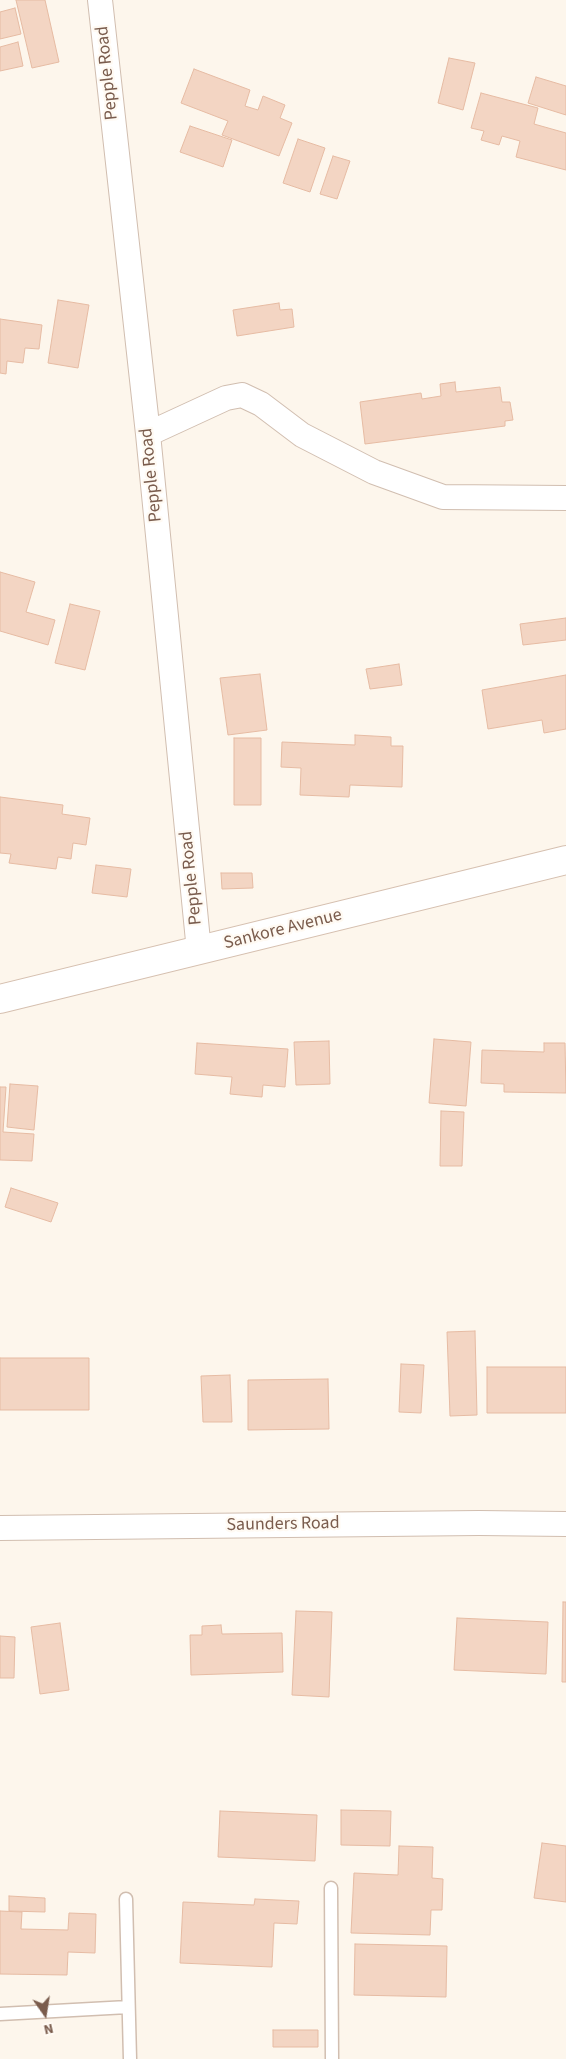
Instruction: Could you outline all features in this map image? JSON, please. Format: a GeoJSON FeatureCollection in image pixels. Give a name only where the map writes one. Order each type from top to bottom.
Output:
{"type":"FeatureCollection","features":[{"type":"Feature","properties":{"kind":"street","name":"Pepple Road"},"geometry":{"type":"LineString","coordinates":[[100,0],[148,434],[199,951]]}},
{"type":"Feature","properties":{"kind":"street"},"geometry":{"type":"LineString","coordinates":[[148,434],[226,398],[242,395],[261,404],[302,435],[374,472],[443,497],[566,498]]}},
{"type":"Feature","properties":{"kind":"street","name":"Sankore Avenue"},"geometry":{"type":"LineString","coordinates":[[0,999],[566,860]]}},
{"type":"Feature","properties":{"kind":"street","name":"Saunders Road"},"geometry":{"type":"LineString","coordinates":[[0,1528],[479,1523],[566,1524]]}},
{"type":"Feature","properties":{"kind":"lane"},"geometry":{"type":"LineString","coordinates":[[331,1888],[332,2059]]}},
{"type":"Feature","properties":{"kind":"lane"},"geometry":{"type":"LineString","coordinates":[[126,1899],[130,2059]]}},
{"type":"Feature","properties":{"kind":"lane"},"geometry":{"type":"LineString","coordinates":[[0,2014],[128,2007]]}},
{"type":"Feature","properties":{"kind":"building"},"geometry":{"type":"Polygon","coordinates":[[[16,0],[45,0],[59,62],[32,68],[16,0]]]}},
{"type":"Feature","properties":{"kind":"building"},"geometry":{"type":"Polygon","coordinates":[[[15,8],[21,34],[0,39],[0,12],[15,8]]]}},
{"type":"Feature","properties":{"kind":"building"},"geometry":{"type":"Polygon","coordinates":[[[18,42],[23,66],[0,71],[0,47],[18,42]]]}},
{"type":"Feature","properties":{"kind":"building"},"geometry":{"type":"Polygon","coordinates":[[[449,58],[475,63],[463,110],[438,103],[449,58]]]}},
{"type":"Feature","properties":{"kind":"building"},"geometry":{"type":"Polygon","coordinates":[[[194,69],[250,90],[245,106],[258,110],[263,96],[285,105],[280,118],[292,123],[279,156],[222,135],[228,121],[181,103],[194,69]]]}},
{"type":"Feature","properties":{"kind":"building"},"geometry":{"type":"Polygon","coordinates":[[[536,77],[566,86],[566,115],[528,103],[536,77]]]}},
{"type":"Feature","properties":{"kind":"building"},"geometry":{"type":"Polygon","coordinates":[[[481,93],[538,108],[534,124],[566,133],[566,170],[516,157],[520,141],[502,136],[499,145],[481,140],[484,131],[471,128],[481,93]]]}},
{"type":"Feature","properties":{"kind":"building"},"geometry":{"type":"Polygon","coordinates":[[[190,126],[232,140],[223,167],[180,152],[190,126]]]}},
{"type":"Feature","properties":{"kind":"building"},"geometry":{"type":"Polygon","coordinates":[[[298,139],[325,148],[310,192],[283,183],[298,139]]]}},
{"type":"Feature","properties":{"kind":"building"},"geometry":{"type":"Polygon","coordinates":[[[333,156],[350,161],[337,199],[320,194],[333,156]]]}},
{"type":"Feature","properties":{"kind":"building"},"geometry":{"type":"Polygon","coordinates":[[[58,300],[89,305],[78,368],[48,363],[58,300]]]}},
{"type":"Feature","properties":{"kind":"building"},"geometry":{"type":"Polygon","coordinates":[[[279,303],[280,310],[292,309],[294,327],[237,336],[233,310],[279,303]]]}},
{"type":"Feature","properties":{"kind":"building"},"geometry":{"type":"Polygon","coordinates":[[[0,319],[42,325],[39,349],[25,348],[23,363],[7,361],[6,374],[0,373],[0,319]]]}},
{"type":"Feature","properties":{"kind":"building"},"geometry":{"type":"Polygon","coordinates":[[[455,382],[456,392],[500,387],[502,402],[510,402],[513,420],[505,421],[505,426],[365,444],[360,402],[421,393],[422,399],[441,396],[440,384],[455,382]]]}},
{"type":"Feature","properties":{"kind":"building"},"geometry":{"type":"Polygon","coordinates":[[[0,572],[35,582],[26,612],[55,620],[48,645],[0,631],[0,572]]]}},
{"type":"Feature","properties":{"kind":"building"},"geometry":{"type":"Polygon","coordinates":[[[70,604],[100,611],[85,670],[55,663],[70,604]]]}},
{"type":"Feature","properties":{"kind":"building"},"geometry":{"type":"Polygon","coordinates":[[[566,618],[566,640],[523,645],[520,624],[566,618]]]}},
{"type":"Feature","properties":{"kind":"building"},"geometry":{"type":"Polygon","coordinates":[[[399,664],[402,685],[370,689],[366,669],[399,664]]]}},
{"type":"Feature","properties":{"kind":"building"},"geometry":{"type":"Polygon","coordinates":[[[260,674],[267,730],[228,735],[220,678],[260,674]]]}},
{"type":"Feature","properties":{"kind":"building"},"geometry":{"type":"Polygon","coordinates":[[[566,675],[566,729],[544,733],[542,720],[488,729],[482,690],[566,675]]]}},
{"type":"Feature","properties":{"kind":"building"},"geometry":{"type":"Polygon","coordinates":[[[355,735],[391,737],[391,746],[403,746],[402,787],[350,785],[349,797],[300,795],[301,768],[281,767],[282,742],[355,745],[355,735]]]}},
{"type":"Feature","properties":{"kind":"building"},"geometry":{"type":"Polygon","coordinates":[[[234,738],[261,738],[261,805],[234,805],[234,738]]]}},
{"type":"Feature","properties":{"kind":"building"},"geometry":{"type":"Polygon","coordinates":[[[0,797],[63,805],[62,814],[90,818],[86,845],[73,843],[71,859],[58,857],[56,869],[9,863],[11,854],[0,853],[0,797]]]}},
{"type":"Feature","properties":{"kind":"building"},"geometry":{"type":"Polygon","coordinates":[[[96,865],[131,869],[127,897],[92,893],[96,865]]]}},
{"type":"Feature","properties":{"kind":"building"},"geometry":{"type":"Polygon","coordinates":[[[221,873],[252,873],[253,888],[222,889],[221,873]]]}},
{"type":"Feature","properties":{"kind":"building"},"geometry":{"type":"Polygon","coordinates":[[[434,1039],[471,1042],[466,1106],[429,1103],[434,1039]]]}},
{"type":"Feature","properties":{"kind":"building"},"geometry":{"type":"Polygon","coordinates":[[[329,1041],[330,1084],[296,1085],[294,1042],[329,1041]]]}},
{"type":"Feature","properties":{"kind":"building"},"geometry":{"type":"Polygon","coordinates":[[[197,1043],[288,1049],[285,1087],[263,1085],[262,1097],[230,1094],[232,1077],[195,1074],[197,1043]]]}},
{"type":"Feature","properties":{"kind":"building"},"geometry":{"type":"Polygon","coordinates":[[[544,1043],[565,1043],[566,1093],[504,1092],[504,1084],[481,1083],[482,1050],[544,1052],[544,1043]]]}},
{"type":"Feature","properties":{"kind":"building"},"geometry":{"type":"Polygon","coordinates":[[[10,1084],[38,1086],[34,1130],[7,1127],[10,1084]]]}},
{"type":"Feature","properties":{"kind":"building"},"geometry":{"type":"Polygon","coordinates":[[[0,1087],[6,1087],[3,1132],[34,1134],[32,1161],[0,1160],[0,1087]]]}},
{"type":"Feature","properties":{"kind":"building"},"geometry":{"type":"Polygon","coordinates":[[[441,1111],[464,1112],[462,1166],[440,1166],[441,1111]]]}},
{"type":"Feature","properties":{"kind":"building"},"geometry":{"type":"Polygon","coordinates":[[[11,1188],[58,1203],[51,1222],[5,1207],[11,1188]]]}},
{"type":"Feature","properties":{"kind":"building"},"geometry":{"type":"Polygon","coordinates":[[[475,1331],[477,1415],[450,1416],[447,1332],[475,1331]]]}},
{"type":"Feature","properties":{"kind":"building"},"geometry":{"type":"Polygon","coordinates":[[[0,1358],[89,1358],[89,1410],[0,1410],[0,1358]]]}},
{"type":"Feature","properties":{"kind":"building"},"geometry":{"type":"Polygon","coordinates":[[[401,1364],[424,1365],[421,1413],[399,1412],[401,1364]]]}},
{"type":"Feature","properties":{"kind":"building"},"geometry":{"type":"Polygon","coordinates":[[[487,1367],[566,1367],[566,1413],[487,1413],[487,1367]]]}},
{"type":"Feature","properties":{"kind":"building"},"geometry":{"type":"Polygon","coordinates":[[[230,1375],[232,1422],[203,1422],[201,1376],[230,1375]]]}},
{"type":"Feature","properties":{"kind":"building"},"geometry":{"type":"Polygon","coordinates":[[[328,1379],[329,1429],[248,1430],[248,1380],[328,1379]]]}},
{"type":"Feature","properties":{"kind":"building"},"geometry":{"type":"Polygon","coordinates":[[[563,1602],[566,1602],[566,1682],[562,1682],[563,1602]]]}},
{"type":"Feature","properties":{"kind":"building"},"geometry":{"type":"Polygon","coordinates":[[[296,1611],[332,1612],[329,1697],[292,1695],[296,1611]]]}},
{"type":"Feature","properties":{"kind":"building"},"geometry":{"type":"Polygon","coordinates":[[[457,1618],[548,1622],[546,1674],[454,1670],[457,1618]]]}},
{"type":"Feature","properties":{"kind":"building"},"geometry":{"type":"Polygon","coordinates":[[[60,1623],[69,1690],[40,1694],[31,1627],[60,1623]]]}},
{"type":"Feature","properties":{"kind":"building"},"geometry":{"type":"Polygon","coordinates":[[[221,1625],[222,1634],[282,1633],[283,1672],[191,1675],[190,1635],[202,1635],[202,1626],[221,1625]]]}},
{"type":"Feature","properties":{"kind":"building"},"geometry":{"type":"Polygon","coordinates":[[[0,1636],[15,1637],[14,1678],[0,1678],[0,1636]]]}},
{"type":"Feature","properties":{"kind":"building"},"geometry":{"type":"Polygon","coordinates":[[[341,1810],[391,1811],[390,1846],[341,1845],[341,1810]]]}},
{"type":"Feature","properties":{"kind":"building"},"geometry":{"type":"Polygon","coordinates":[[[220,1811],[317,1815],[315,1861],[218,1857],[220,1811]]]}},
{"type":"Feature","properties":{"kind":"building"},"geometry":{"type":"Polygon","coordinates":[[[542,1843],[566,1846],[566,1902],[534,1898],[542,1843]]]}},
{"type":"Feature","properties":{"kind":"building"},"geometry":{"type":"Polygon","coordinates":[[[399,1846],[433,1847],[432,1878],[443,1879],[442,1910],[431,1910],[430,1935],[351,1933],[354,1873],[398,1875],[399,1846]]]}},
{"type":"Feature","properties":{"kind":"building"},"geometry":{"type":"Polygon","coordinates":[[[9,1896],[45,1898],[45,1912],[9,1911],[9,1896]]]}},
{"type":"Feature","properties":{"kind":"building"},"geometry":{"type":"Polygon","coordinates":[[[255,1899],[299,1901],[297,1924],[274,1923],[272,1967],[180,1963],[183,1902],[254,1905],[255,1899]]]}},
{"type":"Feature","properties":{"kind":"building"},"geometry":{"type":"Polygon","coordinates":[[[0,1911],[22,1912],[21,1929],[68,1930],[69,1913],[96,1914],[95,1953],[68,1952],[67,1975],[0,1974],[0,1911]]]}},
{"type":"Feature","properties":{"kind":"building"},"geometry":{"type":"Polygon","coordinates":[[[355,1944],[447,1946],[446,1997],[354,1995],[355,1944]]]}},
{"type":"Feature","properties":{"kind":"building"},"geometry":{"type":"Polygon","coordinates":[[[273,2030],[318,2030],[318,2047],[273,2047],[273,2030]]]}}]}
